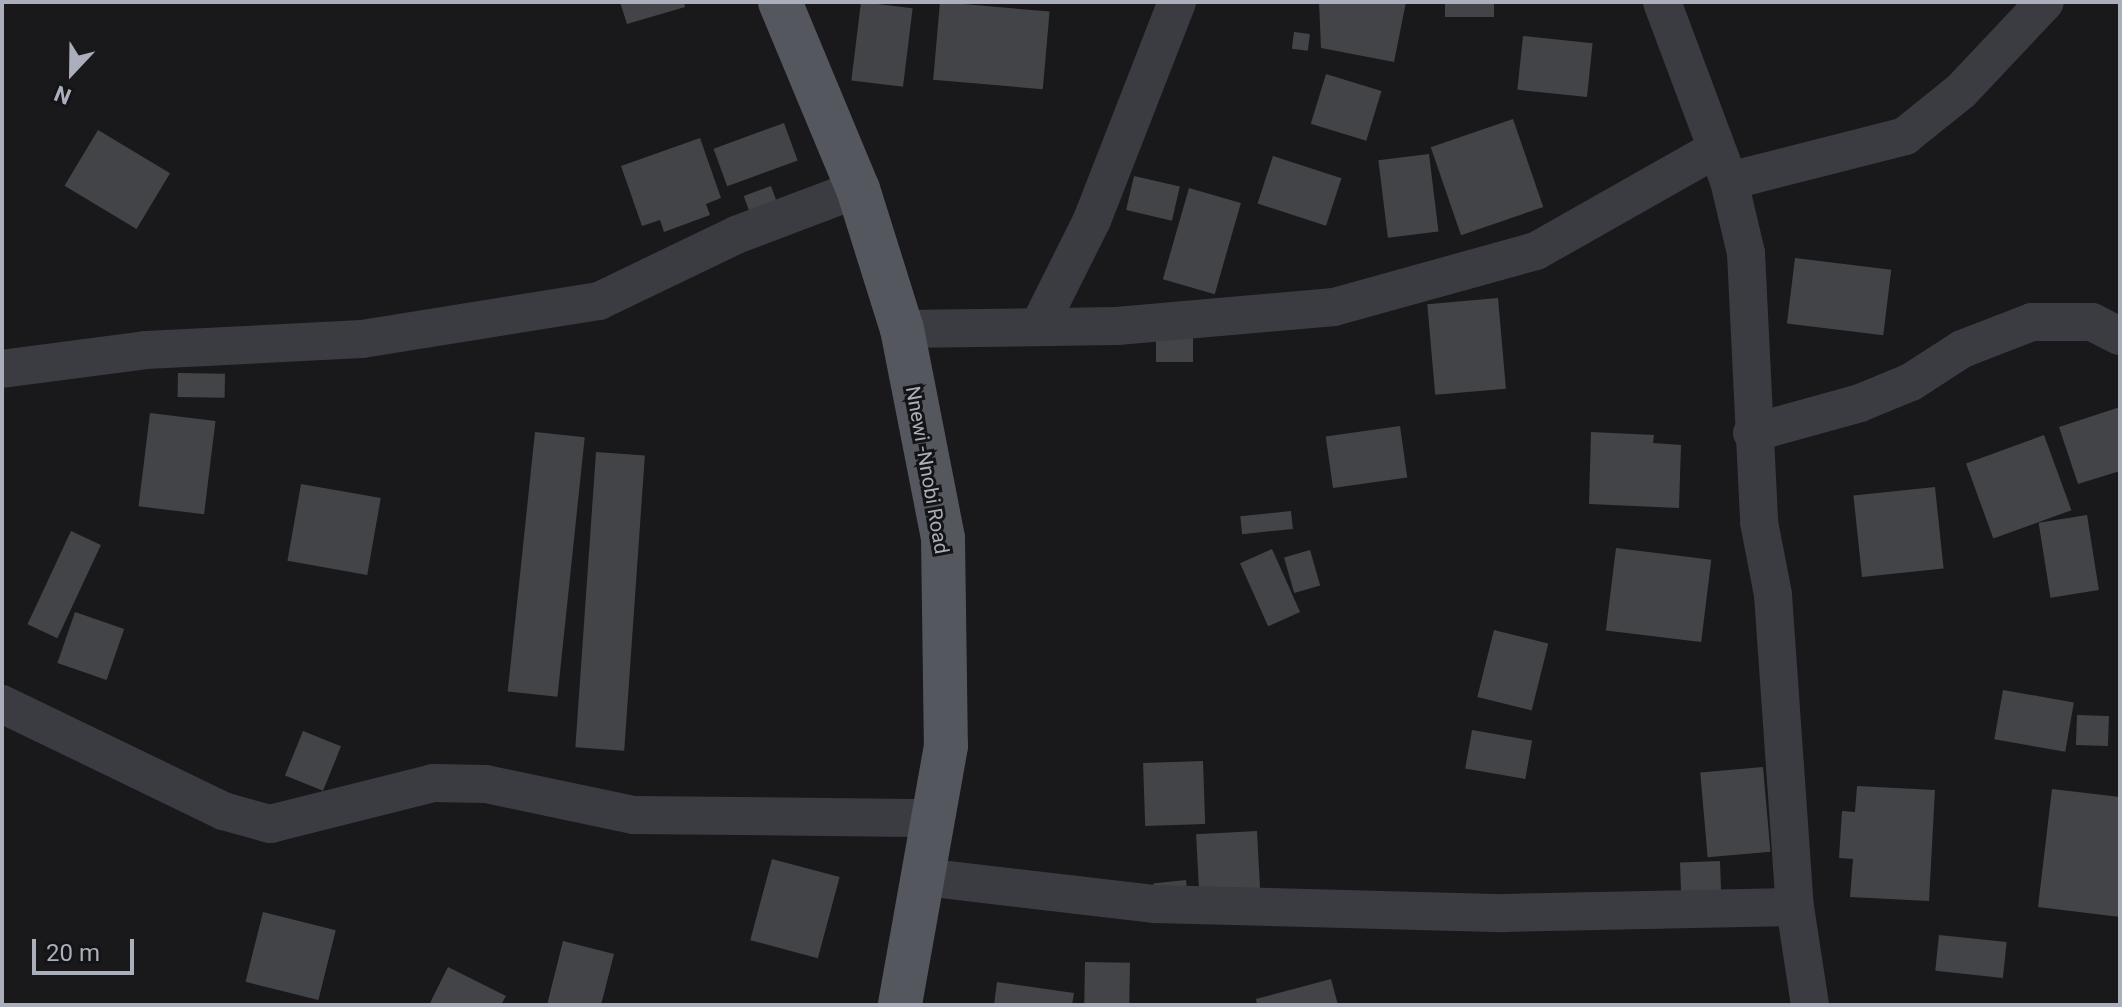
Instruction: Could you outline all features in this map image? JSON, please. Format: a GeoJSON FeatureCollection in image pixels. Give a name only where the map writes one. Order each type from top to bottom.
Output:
{"type":"FeatureCollection","features":[{"type":"Feature","properties":{"kind":"main road","name":"Nnewi -Nnobi Road"},"geometry":{"type":"LineString","coordinates":[[780,2],[858,189],[902,329],[943,538],[946,746],[900,1005]]}},
{"type":"Feature","properties":{"kind":"street"},"geometry":{"type":"LineString","coordinates":[[1039,326],[1098,207],[1177,2]]}},
{"type":"Feature","properties":{"kind":"street"},"geometry":{"type":"LineString","coordinates":[[1662,2],[1722,165],[1754,309],[1752,433],[1773,595],[1795,907],[1810,1005]]}},
{"type":"Feature","properties":{"kind":"street"},"geometry":{"type":"LineString","coordinates":[[902,329],[1039,326],[1334,307],[1536,251],[1722,165],[1905,136],[1961,91],[2045,2]]}},
{"type":"Feature","properties":{"kind":"street"},"geometry":{"type":"LineString","coordinates":[[2,369],[146,350],[362,339],[599,301],[736,235],[858,189]]}},
{"type":"Feature","properties":{"kind":"street"},"geometry":{"type":"LineString","coordinates":[[1752,433],[1860,403],[1911,382],[1962,349],[2032,322],[2092,322],[2120,336]]}},
{"type":"Feature","properties":{"kind":"street"},"geometry":{"type":"LineString","coordinates":[[2,704],[117,753],[223,811],[270,824],[433,783],[486,784],[633,815],[935,818]]}},
{"type":"Feature","properties":{"kind":"street"},"geometry":{"type":"LineString","coordinates":[[924,877],[1155,904],[1504,913],[1795,907]]}},
{"type":"Feature","properties":{"kind":"building"},"geometry":{"type":"Polygon","coordinates":[[[620,2],[684,2],[685,7],[627,24],[620,2]]]}},
{"type":"Feature","properties":{"kind":"building"},"geometry":{"type":"Polygon","coordinates":[[[861,2],[913,8],[903,87],[851,80],[861,2]]]}},
{"type":"Feature","properties":{"kind":"building"},"geometry":{"type":"Polygon","coordinates":[[[940,2],[1050,12],[1043,89],[933,80],[940,2]]]}},
{"type":"Feature","properties":{"kind":"building"},"geometry":{"type":"Polygon","coordinates":[[[1319,2],[1406,2],[1394,62],[1321,48],[1319,2]]]}},
{"type":"Feature","properties":{"kind":"building"},"geometry":{"type":"Polygon","coordinates":[[[1445,2],[1494,2],[1494,17],[1445,17],[1445,2]]]}},
{"type":"Feature","properties":{"kind":"building"},"geometry":{"type":"Polygon","coordinates":[[[1294,32],[1310,34],[1308,51],[1292,49],[1294,32]]]}},
{"type":"Feature","properties":{"kind":"building"},"geometry":{"type":"Polygon","coordinates":[[[1523,36],[1593,43],[1587,97],[1517,90],[1523,36]]]}},
{"type":"Feature","properties":{"kind":"building"},"geometry":{"type":"Polygon","coordinates":[[[1326,74],[1381,91],[1366,141],[1311,124],[1326,74]]]}},
{"type":"Feature","properties":{"kind":"building"},"geometry":{"type":"Polygon","coordinates":[[[1513,119],[1543,207],[1461,235],[1431,147],[1513,119]]]}},
{"type":"Feature","properties":{"kind":"building"},"geometry":{"type":"Polygon","coordinates":[[[784,123],[798,161],[727,186],[714,149],[784,123]]]}},
{"type":"Feature","properties":{"kind":"building"},"geometry":{"type":"Polygon","coordinates":[[[98,130],[170,173],[137,229],[65,186],[98,130]]]}},
{"type":"Feature","properties":{"kind":"building"},"geometry":{"type":"Polygon","coordinates":[[[700,138],[721,198],[706,204],[710,215],[664,232],[660,220],[642,226],[621,166],[700,138]]]}},
{"type":"Feature","properties":{"kind":"building"},"geometry":{"type":"Polygon","coordinates":[[[1429,154],[1439,231],[1388,238],[1378,160],[1429,154]]]}},
{"type":"Feature","properties":{"kind":"building"},"geometry":{"type":"Polygon","coordinates":[[[1273,156],[1341,178],[1326,226],[1258,204],[1273,156]]]}},
{"type":"Feature","properties":{"kind":"building"},"geometry":{"type":"Polygon","coordinates":[[[1134,176],[1180,187],[1172,221],[1126,210],[1134,176]]]}},
{"type":"Feature","properties":{"kind":"building"},"geometry":{"type":"Polygon","coordinates":[[[771,186],[778,205],[751,215],[744,196],[771,186]]]}},
{"type":"Feature","properties":{"kind":"building"},"geometry":{"type":"Polygon","coordinates":[[[1189,188],[1241,203],[1215,294],[1163,279],[1189,188]]]}},
{"type":"Feature","properties":{"kind":"building"},"geometry":{"type":"Polygon","coordinates":[[[1795,258],[1891,270],[1883,335],[1787,324],[1795,258]]]}},
{"type":"Feature","properties":{"kind":"building"},"geometry":{"type":"Polygon","coordinates":[[[1498,298],[1506,389],[1435,395],[1427,304],[1498,298]]]}},
{"type":"Feature","properties":{"kind":"building"},"geometry":{"type":"Polygon","coordinates":[[[1156,338],[1193,338],[1193,362],[1156,362],[1156,338]]]}},
{"type":"Feature","properties":{"kind":"building"},"geometry":{"type":"Polygon","coordinates":[[[178,373],[225,374],[225,398],[178,397],[178,373]]]}},
{"type":"Feature","properties":{"kind":"building"},"geometry":{"type":"Polygon","coordinates":[[[2120,407],[2120,471],[2078,484],[2059,427],[2120,407]]]}},
{"type":"Feature","properties":{"kind":"building"},"geometry":{"type":"Polygon","coordinates":[[[150,413],[216,421],[204,514],[139,506],[150,413]]]}},
{"type":"Feature","properties":{"kind":"building"},"geometry":{"type":"Polygon","coordinates":[[[1400,426],[1407,477],[1333,488],[1326,436],[1400,426]]]}},
{"type":"Feature","properties":{"kind":"building"},"geometry":{"type":"Polygon","coordinates":[[[535,432],[585,437],[557,697],[508,692],[535,432]]]}},
{"type":"Feature","properties":{"kind":"building"},"geometry":{"type":"Polygon","coordinates":[[[1591,432],[1654,435],[1653,443],[1681,445],[1679,508],[1589,504],[1591,432]]]}},
{"type":"Feature","properties":{"kind":"building"},"geometry":{"type":"Polygon","coordinates":[[[2044,435],[2071,510],[1993,539],[1966,463],[2044,435]]]}},
{"type":"Feature","properties":{"kind":"building"},"geometry":{"type":"Polygon","coordinates":[[[596,452],[645,455],[624,751],[575,747],[596,452]]]}},
{"type":"Feature","properties":{"kind":"building"},"geometry":{"type":"Polygon","coordinates":[[[301,484],[381,498],[367,575],[287,561],[301,484]]]}},
{"type":"Feature","properties":{"kind":"building"},"geometry":{"type":"Polygon","coordinates":[[[1935,487],[1944,569],[1862,577],[1853,496],[1935,487]]]}},
{"type":"Feature","properties":{"kind":"building"},"geometry":{"type":"Polygon","coordinates":[[[1291,511],[1293,529],[1242,534],[1240,516],[1291,511]]]}},
{"type":"Feature","properties":{"kind":"building"},"geometry":{"type":"Polygon","coordinates":[[[2087,515],[2099,590],[2050,598],[2039,523],[2087,515]]]}},
{"type":"Feature","properties":{"kind":"building"},"geometry":{"type":"Polygon","coordinates":[[[71,531],[101,545],[57,638],[27,624],[71,531]]]}},
{"type":"Feature","properties":{"kind":"building"},"geometry":{"type":"Polygon","coordinates":[[[1616,548],[1711,560],[1701,642],[1606,630],[1616,548]]]}},
{"type":"Feature","properties":{"kind":"building"},"geometry":{"type":"Polygon","coordinates":[[[1272,549],[1300,612],[1268,626],[1240,563],[1272,549]]]}},
{"type":"Feature","properties":{"kind":"building"},"geometry":{"type":"Polygon","coordinates":[[[1310,550],[1320,586],[1294,593],[1284,557],[1310,550]]]}},
{"type":"Feature","properties":{"kind":"building"},"geometry":{"type":"Polygon","coordinates":[[[75,612],[124,629],[107,680],[57,663],[75,612]]]}},
{"type":"Feature","properties":{"kind":"building"},"geometry":{"type":"Polygon","coordinates":[[[1494,630],[1548,644],[1532,710],[1477,697],[1494,630]]]}},
{"type":"Feature","properties":{"kind":"building"},"geometry":{"type":"Polygon","coordinates":[[[2003,690],[2074,703],[2065,752],[1994,739],[2003,690]]]}},
{"type":"Feature","properties":{"kind":"building"},"geometry":{"type":"Polygon","coordinates":[[[2077,715],[2109,716],[2108,746],[2076,745],[2077,715]]]}},
{"type":"Feature","properties":{"kind":"building"},"geometry":{"type":"Polygon","coordinates":[[[1472,730],[1532,741],[1525,779],[1465,768],[1472,730]]]}},
{"type":"Feature","properties":{"kind":"building"},"geometry":{"type":"Polygon","coordinates":[[[303,731],[341,746],[323,791],[285,776],[303,731]]]}},
{"type":"Feature","properties":{"kind":"building"},"geometry":{"type":"Polygon","coordinates":[[[1203,761],[1205,824],[1145,826],[1143,763],[1203,761]]]}},
{"type":"Feature","properties":{"kind":"building"},"geometry":{"type":"Polygon","coordinates":[[[1763,767],[1770,852],[1708,857],[1700,772],[1763,767]]]}},
{"type":"Feature","properties":{"kind":"building"},"geometry":{"type":"Polygon","coordinates":[[[1857,786],[1935,790],[1929,901],[1850,897],[1853,859],[1839,858],[1842,811],[1855,812],[1857,786]]]}},
{"type":"Feature","properties":{"kind":"building"},"geometry":{"type":"Polygon","coordinates":[[[2052,789],[2120,797],[2120,917],[2038,907],[2052,789]]]}},
{"type":"Feature","properties":{"kind":"building"},"geometry":{"type":"Polygon","coordinates":[[[1257,831],[1260,894],[1199,897],[1196,834],[1257,831]]]}},
{"type":"Feature","properties":{"kind":"building"},"geometry":{"type":"Polygon","coordinates":[[[772,859],[840,877],[818,958],[750,940],[772,859]]]}},
{"type":"Feature","properties":{"kind":"building"},"geometry":{"type":"Polygon","coordinates":[[[1720,861],[1721,890],[1681,891],[1680,862],[1720,861]]]}},
{"type":"Feature","properties":{"kind":"building"},"geometry":{"type":"Polygon","coordinates":[[[1186,880],[1188,898],[1155,901],[1153,883],[1186,880]]]}},
{"type":"Feature","properties":{"kind":"building"},"geometry":{"type":"Polygon","coordinates":[[[263,912],[336,930],[318,1000],[246,982],[263,912]]]}},
{"type":"Feature","properties":{"kind":"building"},"geometry":{"type":"Polygon","coordinates":[[[1939,935],[2007,942],[2003,978],[1935,971],[1939,935]]]}},
{"type":"Feature","properties":{"kind":"building"},"geometry":{"type":"Polygon","coordinates":[[[563,941],[614,954],[601,1005],[547,1005],[563,941]]]}},
{"type":"Feature","properties":{"kind":"building"},"geometry":{"type":"Polygon","coordinates":[[[1085,962],[1130,963],[1129,1005],[1084,1005],[1085,962]]]}},
{"type":"Feature","properties":{"kind":"building"},"geometry":{"type":"Polygon","coordinates":[[[448,967],[506,996],[501,1005],[429,1005],[448,967]]]}},
{"type":"Feature","properties":{"kind":"building"},"geometry":{"type":"Polygon","coordinates":[[[1331,979],[1338,1005],[1257,1005],[1256,999],[1331,979]]]}},
{"type":"Feature","properties":{"kind":"building"},"geometry":{"type":"Polygon","coordinates":[[[997,982],[1074,993],[1072,1005],[994,1005],[997,982]]]}}]}
